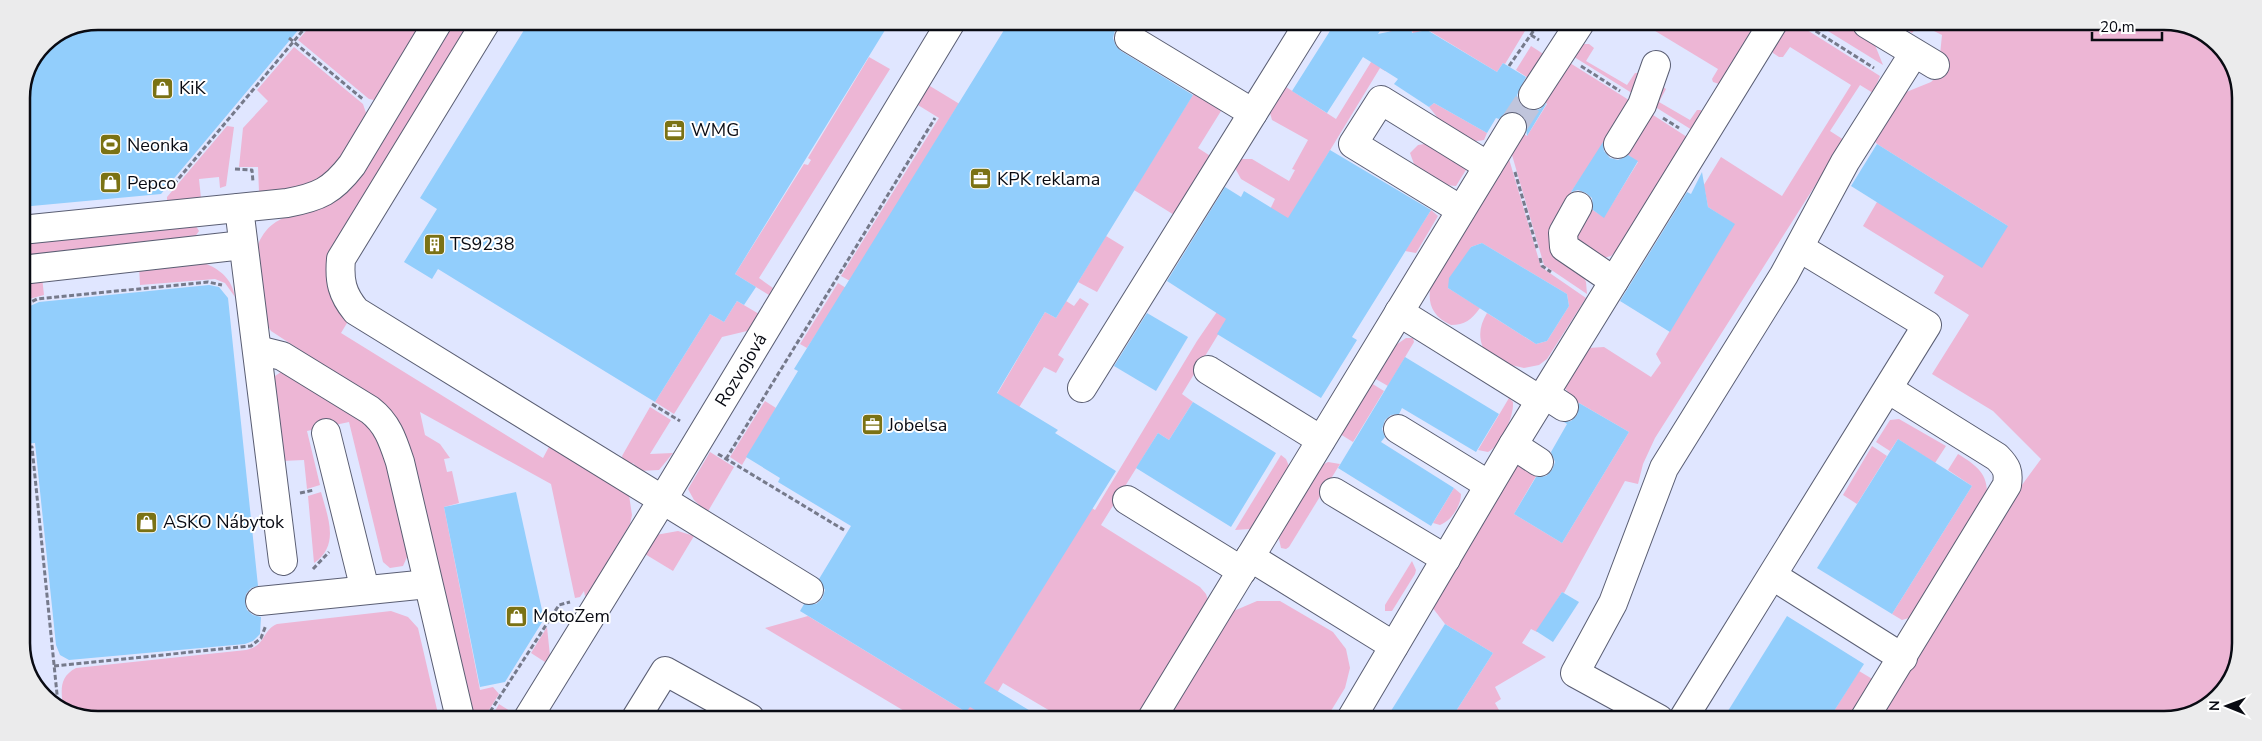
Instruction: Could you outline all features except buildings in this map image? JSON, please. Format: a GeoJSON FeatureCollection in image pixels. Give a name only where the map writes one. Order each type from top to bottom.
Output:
{"type":"FeatureCollection","features":[{"type":"Feature","properties":{"kind":"lane"},"geometry":{"type":"LineString","coordinates":[[30,229],[287,203],[325,193],[340,181],[348,170],[433,30]]}},
{"type":"Feature","properties":{"kind":"lane"},"geometry":{"type":"LineString","coordinates":[[481,30],[352,237],[341,259],[341,286],[347,300],[356,311],[809,590]]}},
{"type":"Feature","properties":{"kind":"lane","name":"Rozvojová"},"geometry":{"type":"LineString","coordinates":[[532,711],[663,499],[946,30]]}},
{"type":"Feature","properties":{"kind":"lane"},"geometry":{"type":"LineString","coordinates":[[1082,388],[1305,30]]}},
{"type":"Feature","properties":{"kind":"lane"},"geometry":{"type":"LineString","coordinates":[[1533,95],[1575,30]]}},
{"type":"Feature","properties":{"kind":"lane"},"geometry":{"type":"LineString","coordinates":[[1356,711],[1513,445],[1549,400],[1614,281],[1769,30]]}},
{"type":"Feature","properties":{"kind":"lane"},"geometry":{"type":"LineString","coordinates":[[1644,711],[1575,673],[1613,603],[1664,468],[1800,248],[1845,162],[1897,82],[1925,59],[1877,30]]}},
{"type":"Feature","properties":{"kind":"lane"},"geometry":{"type":"LineString","coordinates":[[1129,38],[1253,113]]}},
{"type":"Feature","properties":{"kind":"lane"},"geometry":{"type":"LineString","coordinates":[[1618,144],[1642,105],[1656,65]]}},
{"type":"Feature","properties":{"kind":"lane"},"geometry":{"type":"LineString","coordinates":[[1461,210],[1353,144],[1381,100],[1488,166]]}},
{"type":"Feature","properties":{"kind":"lane"},"geometry":{"type":"LineString","coordinates":[[1156,711],[1512,127]]}},
{"type":"Feature","properties":{"kind":"lane"},"geometry":{"type":"LineString","coordinates":[[1578,206],[1566,224],[1562,240],[1564,247],[1614,281]]}},
{"type":"Feature","properties":{"kind":"lane"},"geometry":{"type":"LineString","coordinates":[[239,208],[283,561]]}},
{"type":"Feature","properties":{"kind":"lane"},"geometry":{"type":"LineString","coordinates":[[30,269],[243,245]]}},
{"type":"Feature","properties":{"kind":"lane"},"geometry":{"type":"LineString","coordinates":[[1688,711],[1927,325],[1800,248]]}},
{"type":"Feature","properties":{"kind":"lane"},"geometry":{"type":"LineString","coordinates":[[1399,312],[1549,400]]}},
{"type":"Feature","properties":{"kind":"lane"},"geometry":{"type":"LineString","coordinates":[[258,350],[282,356],[381,419],[389,432],[400,462],[458,711]]}},
{"type":"Feature","properties":{"kind":"lane"},"geometry":{"type":"LineString","coordinates":[[1208,370],[1321,440]]}},
{"type":"Feature","properties":{"kind":"lane"},"geometry":{"type":"LineString","coordinates":[[1869,711],[2007,485],[2009,474],[2006,466],[1997,457],[1888,389]]}},
{"type":"Feature","properties":{"kind":"lane"},"geometry":{"type":"LineString","coordinates":[[1398,429],[1489,485]]}},
{"type":"Feature","properties":{"kind":"lane"},"geometry":{"type":"LineString","coordinates":[[326,433],[365,590]]}},
{"type":"Feature","properties":{"kind":"lane"},"geometry":{"type":"LineString","coordinates":[[1513,445],[1539,462]]}},
{"type":"Feature","properties":{"kind":"lane"},"geometry":{"type":"LineString","coordinates":[[1334,492],[1446,559]]}},
{"type":"Feature","properties":{"kind":"lane"},"geometry":{"type":"LineString","coordinates":[[1127,500],[1394,646]]}},
{"type":"Feature","properties":{"kind":"lane"},"geometry":{"type":"LineString","coordinates":[[1773,576],[1903,658]]}},
{"type":"Feature","properties":{"kind":"lane"},"geometry":{"type":"LineString","coordinates":[[262,601],[428,584]]}},
{"type":"Feature","properties":{"kind":"lane"},"geometry":{"type":"LineString","coordinates":[[640,711],[664,671],[737,711]]}},
{"type":"Feature","properties":{"kind":"path"},"geometry":{"type":"LineString","coordinates":[[168,191],[303,30]]}},
{"type":"Feature","properties":{"kind":"path"},"geometry":{"type":"LineString","coordinates":[[1509,66],[1535,30]]}},
{"type":"Feature","properties":{"kind":"path"},"geometry":{"type":"LineString","coordinates":[[1812,30],[1897,82]]}},
{"type":"Feature","properties":{"kind":"path"},"geometry":{"type":"LineString","coordinates":[[1531,36],[1700,142]]}},
{"type":"Feature","properties":{"kind":"path"},"geometry":{"type":"LineString","coordinates":[[289,38],[382,115]]}},
{"type":"Feature","properties":{"kind":"path"},"geometry":{"type":"LineString","coordinates":[[726,458],[935,118]]}},
{"type":"Feature","properties":{"kind":"path"},"geometry":{"type":"LineString","coordinates":[[30,302],[37,299],[208,282],[218,282],[225,287]]}},
{"type":"Feature","properties":{"kind":"path"},"geometry":{"type":"LineString","coordinates":[[652,404],[672,416]]}},
{"type":"Feature","properties":{"kind":"path"},"geometry":{"type":"LineString","coordinates":[[30,447],[32,447],[57,698]]}},
{"type":"Feature","properties":{"kind":"path"},"geometry":{"type":"LineString","coordinates":[[736,465],[844,530]]}},
{"type":"Feature","properties":{"kind":"path"},"geometry":{"type":"LineString","coordinates":[[275,499],[339,484]]}},
{"type":"Feature","properties":{"kind":"path"},"geometry":{"type":"LineString","coordinates":[[309,572],[324,561],[331,549]]}},
{"type":"Feature","properties":{"kind":"path"},"geometry":{"type":"LineString","coordinates":[[491,711],[559,605],[605,594]]}},
{"type":"Feature","properties":{"kind":"path"},"geometry":{"type":"LineString","coordinates":[[54,666],[251,646],[261,638],[264,632],[266,622],[262,601]]}},
{"type":"Feature","properties":{"kind":"shaded area"},"geometry":{"type":"Polygon","coordinates":[[[307,30],[417,30],[374,100],[369,99],[298,40],[307,30]]]}},
{"type":"Feature","properties":{"kind":"shaded area"},"geometry":{"type":"Polygon","coordinates":[[[448,30],[469,30],[329,260],[327,277],[330,293],[337,306],[350,318],[341,333],[543,458],[551,443],[629,495],[632,515],[630,524],[588,595],[585,596],[584,591],[580,597],[575,598],[551,484],[420,412],[425,435],[440,444],[450,458],[444,459],[447,472],[452,471],[459,503],[444,507],[480,690],[493,687],[499,694],[488,711],[469,711],[401,426],[386,406],[271,331],[266,323],[257,248],[264,234],[285,217],[339,198],[351,188],[448,30]]]}},
{"type":"Feature","properties":{"kind":"shaded area"},"geometry":{"type":"Polygon","coordinates":[[[1391,30],[1406,30],[1408,40],[1385,71],[1380,68],[1182,394],[1193,402],[1169,440],[1158,433],[1101,525],[1200,587],[1208,600],[1143,711],[1050,711],[1003,683],[986,711],[967,711],[1088,514],[969,442],[1045,312],[1056,318],[1066,301],[1074,306],[1080,298],[1089,304],[1058,355],[1064,359],[1056,373],[1044,367],[994,448],[1095,510],[1197,341],[1232,290],[1275,199],[1241,179],[1235,168],[1239,159],[1252,159],[1289,181],[1295,170],[1292,169],[1308,140],[1272,120],[1270,113],[1283,85],[1336,119],[1391,30]]]}},
{"type":"Feature","properties":{"kind":"shaded area"},"geometry":{"type":"Polygon","coordinates":[[[1412,30],[1428,30],[1418,32],[1414,38],[1412,30]]]}},
{"type":"Feature","properties":{"kind":"shaded area"},"geometry":{"type":"Polygon","coordinates":[[[1428,30],[1526,30],[1505,64],[1503,63],[1497,72],[1428,30]]]}},
{"type":"Feature","properties":{"kind":"shaded area"},"geometry":{"type":"Polygon","coordinates":[[[1654,30],[1754,30],[1719,84],[1713,82],[1712,79],[1718,69],[1654,30]]]}},
{"type":"Feature","properties":{"kind":"shaded area"},"geometry":{"type":"Polygon","coordinates":[[[1784,30],[1807,30],[1880,76],[1873,93],[1860,85],[1830,131],[1844,140],[1655,438],[1643,464],[1638,484],[1625,481],[1564,593],[1562,592],[1537,632],[1531,629],[1522,643],[1546,657],[1495,687],[1501,699],[1495,703],[1500,711],[1456,711],[1493,653],[1445,624],[1432,607],[1519,462],[1539,471],[1514,514],[1562,543],[1629,432],[1574,400],[1564,387],[1588,348],[1604,347],[1651,377],[1661,363],[1656,354],[1734,224],[1708,207],[1705,191],[1702,188],[1721,157],[1782,196],[1851,85],[1790,47],[1783,57],[1779,57],[1773,53],[1773,46],[1784,30]]]}},
{"type":"Feature","properties":{"kind":"shaded area"},"geometry":{"type":"Polygon","coordinates":[[[1826,30],[1857,30],[1873,40],[1883,65],[1826,30]]]}},
{"type":"Feature","properties":{"kind":"shaded area"},"geometry":{"type":"Polygon","coordinates":[[[1932,30],[2164,30],[2182,32],[2202,41],[2209,47],[2221,60],[2227,72],[2232,94],[2232,643],[2230,661],[2221,681],[2202,681],[2202,699],[2186,707],[2164,711],[1881,711],[2011,500],[2041,459],[1993,411],[1932,374],[1969,315],[1934,293],[1944,276],[1863,226],[1877,202],[2008,226],[1877,144],[1872,138],[1899,95],[1931,82],[1938,75],[1942,35],[1932,30]]]}},
{"type":"Feature","properties":{"kind":"shaded area"},"geometry":{"type":"Polygon","coordinates":[[[1589,44],[1594,48],[1586,61],[1627,85],[1635,73],[1639,73],[1635,95],[1571,55],[1577,46],[1589,44]]]}},
{"type":"Feature","properties":{"kind":"shaded area"},"geometry":{"type":"Polygon","coordinates":[[[1531,46],[1545,55],[1530,79],[1516,70],[1531,46]]]}},
{"type":"Feature","properties":{"kind":"shaded area"},"geometry":{"type":"Polygon","coordinates":[[[294,47],[363,104],[366,113],[337,161],[323,177],[303,187],[259,192],[258,167],[239,167],[243,128],[268,101],[257,90],[294,47]]]}},
{"type":"Feature","properties":{"kind":"shaded area"},"geometry":{"type":"Polygon","coordinates":[[[869,57],[890,69],[759,278],[773,288],[769,295],[735,274],[804,164],[808,165],[811,160],[808,158],[869,57]]]}},
{"type":"Feature","properties":{"kind":"shaded area"},"geometry":{"type":"Polygon","coordinates":[[[1570,63],[1632,102],[1569,195],[1559,221],[1586,282],[1587,294],[1544,265],[1512,155],[1524,134],[1527,136],[1547,104],[1545,102],[1570,63]]]}},
{"type":"Feature","properties":{"kind":"shaded area"},"geometry":{"type":"Polygon","coordinates":[[[925,83],[1098,188],[1095,193],[956,108],[850,281],[841,276],[939,118],[913,102],[925,83]]]}},
{"type":"Feature","properties":{"kind":"shaded area"},"geometry":{"type":"Polygon","coordinates":[[[1662,86],[1666,89],[1659,102],[1690,120],[1697,110],[1701,110],[1702,113],[1692,130],[1649,103],[1662,86]]]}},
{"type":"Feature","properties":{"kind":"shaded area"},"geometry":{"type":"Polygon","coordinates":[[[1194,93],[1221,111],[1198,148],[1215,159],[1179,218],[1134,190],[1194,93]]]}},
{"type":"Feature","properties":{"kind":"shaded area"},"geometry":{"type":"Polygon","coordinates":[[[1434,103],[1487,133],[1484,140],[1466,140],[1452,133],[1429,107],[1434,103]]]}},
{"type":"Feature","properties":{"kind":"shaded area"},"geometry":{"type":"Polygon","coordinates":[[[1650,113],[1687,137],[1618,249],[1611,256],[1600,259],[1573,246],[1586,206],[1604,217],[1638,162],[1625,153],[1650,113]]]}},
{"type":"Feature","properties":{"kind":"shaded area"},"geometry":{"type":"Polygon","coordinates":[[[227,126],[234,127],[226,186],[220,188],[219,177],[199,179],[201,198],[167,202],[167,197],[227,126]]]}},
{"type":"Feature","properties":{"kind":"shaded area"},"geometry":{"type":"Polygon","coordinates":[[[1431,143],[1469,165],[1456,186],[1446,185],[1414,164],[1410,153],[1418,145],[1431,143]]]}},
{"type":"Feature","properties":{"kind":"shaded area"},"geometry":{"type":"Polygon","coordinates":[[[1509,159],[1541,267],[1586,298],[1547,359],[1539,365],[1524,368],[1511,365],[1483,348],[1480,330],[1487,313],[1536,344],[1547,341],[1569,306],[1567,294],[1482,243],[1471,247],[1448,288],[1480,308],[1474,316],[1464,323],[1451,325],[1438,316],[1431,306],[1430,299],[1433,277],[1509,159]]]}},
{"type":"Feature","properties":{"kind":"shaded area"},"geometry":{"type":"Polygon","coordinates":[[[1431,210],[1438,216],[1416,253],[1405,251],[1431,210]]]}},
{"type":"Feature","properties":{"kind":"shaded area"},"geometry":{"type":"Polygon","coordinates":[[[196,226],[199,231],[194,238],[30,256],[30,239],[196,226]]]}},
{"type":"Feature","properties":{"kind":"shaded area"},"geometry":{"type":"Polygon","coordinates":[[[1106,236],[1124,247],[1097,292],[1078,282],[1106,236]]]}},
{"type":"Feature","properties":{"kind":"shaded area"},"geometry":{"type":"Polygon","coordinates":[[[204,263],[215,268],[228,280],[235,297],[225,283],[215,279],[140,285],[139,267],[204,263]]]}},
{"type":"Feature","properties":{"kind":"shaded area"},"geometry":{"type":"Polygon","coordinates":[[[42,277],[44,295],[30,299],[30,280],[42,277]]]}},
{"type":"Feature","properties":{"kind":"shaded area"},"geometry":{"type":"Polygon","coordinates":[[[838,283],[846,288],[807,348],[800,344],[838,283]]]}},
{"type":"Feature","properties":{"kind":"shaded area"},"geometry":{"type":"Polygon","coordinates":[[[737,301],[759,314],[747,331],[722,337],[674,414],[655,402],[710,314],[724,322],[737,301]]]}},
{"type":"Feature","properties":{"kind":"shaded area"},"geometry":{"type":"Polygon","coordinates":[[[1406,338],[1413,338],[1414,342],[1388,386],[1374,378],[1393,347],[1406,338]]]}},
{"type":"Feature","properties":{"kind":"shaded area"},"geometry":{"type":"Polygon","coordinates":[[[281,372],[286,372],[367,423],[380,440],[408,555],[403,566],[390,568],[383,562],[349,422],[307,431],[320,485],[307,489],[304,460],[282,461],[272,378],[281,372]]]}},
{"type":"Feature","properties":{"kind":"shaded area"},"geometry":{"type":"Polygon","coordinates":[[[1371,383],[1384,391],[1353,442],[1340,434],[1371,383]]]}},
{"type":"Feature","properties":{"kind":"shaded area"},"geometry":{"type":"Polygon","coordinates":[[[1509,398],[1513,402],[1513,408],[1509,423],[1502,437],[1488,452],[1478,450],[1509,398]]]}},
{"type":"Feature","properties":{"kind":"shaded area"},"geometry":{"type":"Polygon","coordinates":[[[765,401],[776,408],[742,465],[730,457],[765,401]]]}},
{"type":"Feature","properties":{"kind":"shaded area"},"geometry":{"type":"Polygon","coordinates":[[[650,407],[671,420],[650,454],[673,453],[659,470],[639,471],[633,463],[630,466],[624,462],[622,456],[650,407]]]}},
{"type":"Feature","properties":{"kind":"shaded area"},"geometry":{"type":"Polygon","coordinates":[[[1899,419],[1946,446],[1935,463],[1898,439],[1890,451],[1876,442],[1890,420],[1899,419]]]}},
{"type":"Feature","properties":{"kind":"shaded area"},"geometry":{"type":"Polygon","coordinates":[[[1872,446],[1887,456],[1857,504],[1843,495],[1872,446]]]}},
{"type":"Feature","properties":{"kind":"shaded area"},"geometry":{"type":"Polygon","coordinates":[[[710,452],[734,467],[707,513],[694,500],[688,489],[710,452]]]}},
{"type":"Feature","properties":{"kind":"shaded area"},"geometry":{"type":"Polygon","coordinates":[[[1958,454],[1974,465],[1982,474],[1985,479],[1987,492],[1912,617],[1902,620],[1892,614],[1972,486],[1948,470],[1958,454]]]}},
{"type":"Feature","properties":{"kind":"shaded area"},"geometry":{"type":"Polygon","coordinates":[[[1281,455],[1286,459],[1289,466],[1250,529],[1235,530],[1281,455]]]}},
{"type":"Feature","properties":{"kind":"shaded area"},"geometry":{"type":"Polygon","coordinates":[[[1328,462],[1340,464],[1289,547],[1286,549],[1281,548],[1278,535],[1322,465],[1328,462]]]}},
{"type":"Feature","properties":{"kind":"shaded area"},"geometry":{"type":"Polygon","coordinates":[[[1454,488],[1461,494],[1461,499],[1455,512],[1440,525],[1433,523],[1454,488]]]}},
{"type":"Feature","properties":{"kind":"shaded area"},"geometry":{"type":"Polygon","coordinates":[[[321,492],[330,530],[327,548],[314,563],[308,496],[321,492]]]}},
{"type":"Feature","properties":{"kind":"shaded area"},"geometry":{"type":"Polygon","coordinates":[[[678,531],[694,536],[673,571],[640,551],[650,536],[678,531]]]}},
{"type":"Feature","properties":{"kind":"shaded area"},"geometry":{"type":"Polygon","coordinates":[[[1412,561],[1416,570],[1415,574],[1392,611],[1385,611],[1385,605],[1412,561]]]}},
{"type":"Feature","properties":{"kind":"shaded area"},"geometry":{"type":"Polygon","coordinates":[[[1257,601],[1280,601],[1333,632],[1346,649],[1350,668],[1345,688],[1331,711],[1172,711],[1229,613],[1257,601]]]}},
{"type":"Feature","properties":{"kind":"shaded area"},"geometry":{"type":"Polygon","coordinates":[[[391,611],[408,617],[418,628],[437,711],[98,711],[80,709],[63,701],[62,684],[70,672],[76,668],[246,650],[261,642],[269,630],[277,624],[391,611]]]}},
{"type":"Feature","properties":{"kind":"shaded area"},"geometry":{"type":"Polygon","coordinates":[[[808,616],[964,711],[904,711],[765,628],[808,616]]]}},
{"type":"Feature","properties":{"kind":"shaded area"},"geometry":{"type":"Polygon","coordinates":[[[547,627],[550,656],[548,664],[531,653],[547,627]]]}},
{"type":"Feature","properties":{"kind":"shaded area"},"geometry":{"type":"Polygon","coordinates":[[[1859,671],[1874,680],[1855,711],[1834,711],[1859,671]]]}},
{"type":"Feature","properties":{"kind":"shaded area"},"geometry":{"type":"Polygon","coordinates":[[[499,704],[510,711],[495,711],[499,704]]]}},
{"type":"Feature","properties":{"kind":"tunnel"},"geometry":{"type":"LineString","coordinates":[[1512,127],[1533,95]]}},
{"type":"Feature","properties":{"kind":"place","name":"KiK"},"geometry":{"type":"Point","coordinates":[163,88]}},
{"type":"Feature","properties":{"kind":"place","name":"WMG"},"geometry":{"type":"Point","coordinates":[675,130]}},
{"type":"Feature","properties":{"kind":"place","name":"Neonka"},"geometry":{"type":"Point","coordinates":[111,145]}},
{"type":"Feature","properties":{"kind":"place","name":"KPK reklama"},"geometry":{"type":"Point","coordinates":[981,179]}},
{"type":"Feature","properties":{"kind":"place","name":"Pepco"},"geometry":{"type":"Point","coordinates":[111,183]}},
{"type":"Feature","properties":{"kind":"place","name":"TS9238"},"geometry":{"type":"Point","coordinates":[434,244]}},
{"type":"Feature","properties":{"kind":"place","name":"Jobelsa"},"geometry":{"type":"Point","coordinates":[872,425]}},
{"type":"Feature","properties":{"kind":"place","name":"ASKO Nábytok"},"geometry":{"type":"Point","coordinates":[147,522]}},
{"type":"Feature","properties":{"kind":"place","name":"MotoZem"},"geometry":{"type":"Point","coordinates":[517,616]}}]}
